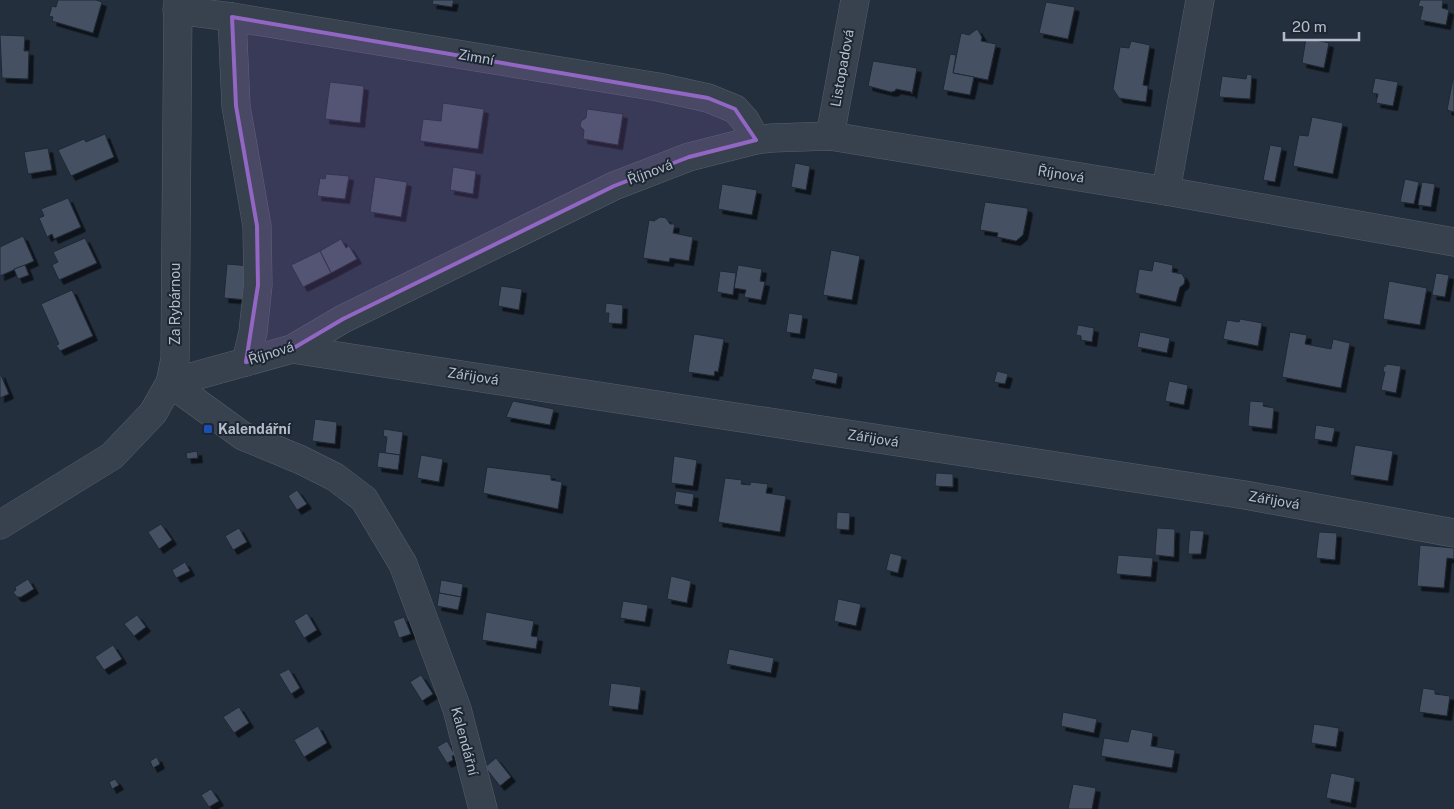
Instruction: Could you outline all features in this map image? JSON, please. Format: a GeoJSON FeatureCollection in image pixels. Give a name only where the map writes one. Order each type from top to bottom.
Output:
{"type":"FeatureCollection","features":[{"type":"Feature","properties":{"kind":"street","name":"Listopadová"},"geometry":{"type":"LineString","coordinates":[[830,136],[854,0]]}},
{"type":"Feature","properties":{"kind":"street"},"geometry":{"type":"LineString","coordinates":[[1166,191],[1200,0]]}},
{"type":"Feature","properties":{"kind":"street","name":"Zimní"},"geometry":{"type":"LineString","coordinates":[[177,5],[232,17],[658,87],[708,98],[735,109],[745,120],[756,140]]}},
{"type":"Feature","properties":{"kind":"street","name":"Za Rybárnou"},"geometry":{"type":"LineString","coordinates":[[0,524],[112,456],[153,414],[170,383],[175,359],[177,5]]}},
{"type":"Feature","properties":{"kind":"street"},"geometry":{"type":"LineString","coordinates":[[232,17],[236,106],[257,226],[257,293],[253,332],[246,362]]}},
{"type":"Feature","properties":{"kind":"street","name":"Říjnová"},"geometry":{"type":"LineString","coordinates":[[170,383],[292,349],[343,320],[614,186],[689,157],[756,140],[772,138],[830,136],[1166,191],[1454,242]]}},
{"type":"Feature","properties":{"kind":"street","name":"Zářijová"},"geometry":{"type":"LineString","coordinates":[[292,349],[1245,495],[1454,533]]}},
{"type":"Feature","properties":{"kind":"street","name":"Kalendářní"},"geometry":{"type":"LineString","coordinates":[[170,383],[243,436],[301,460],[335,477],[364,499],[403,564],[457,709],[483,809]]}},
{"type":"Feature","properties":{"kind":"highlighted area"},"geometry":{"type":"Polygon","coordinates":[[[232,17],[708,98],[735,109],[756,140],[689,157],[614,186],[343,319],[292,349],[246,362],[258,285],[257,226],[236,106],[232,17]]]}},
{"type":"Feature","properties":{"kind":"building"},"geometry":{"type":"Polygon","coordinates":[[[58,0],[96,0],[102,2],[93,33],[52,21],[53,17],[49,16],[52,6],[56,7],[58,0]]]}},
{"type":"Feature","properties":{"kind":"building"},"geometry":{"type":"Polygon","coordinates":[[[433,0],[454,0],[452,7],[432,4],[433,0]]]}},
{"type":"Feature","properties":{"kind":"building"},"geometry":{"type":"Polygon","coordinates":[[[1420,0],[1443,0],[1442,8],[1449,10],[1446,25],[1420,20],[1423,7],[1418,6],[1420,0]]]}},
{"type":"Feature","properties":{"kind":"building"},"geometry":{"type":"Polygon","coordinates":[[[1046,2],[1075,7],[1068,39],[1039,33],[1046,2]]]}},
{"type":"Feature","properties":{"kind":"building"},"geometry":{"type":"Polygon","coordinates":[[[977,29],[982,37],[981,41],[996,44],[988,80],[953,73],[961,33],[969,35],[977,29]]]}},
{"type":"Feature","properties":{"kind":"building"},"geometry":{"type":"Polygon","coordinates":[[[0,35],[25,36],[24,51],[29,51],[28,79],[2,78],[0,35]]]}},
{"type":"Feature","properties":{"kind":"building"},"geometry":{"type":"Polygon","coordinates":[[[1306,38],[1329,43],[1324,68],[1302,63],[1306,38]]]}},
{"type":"Feature","properties":{"kind":"building"},"geometry":{"type":"Polygon","coordinates":[[[1131,41],[1150,45],[1143,85],[1148,86],[1146,102],[1119,98],[1113,89],[1120,47],[1129,48],[1131,41]]]}},
{"type":"Feature","properties":{"kind":"building"},"geometry":{"type":"Polygon","coordinates":[[[950,54],[956,55],[953,73],[974,77],[970,95],[943,90],[950,54]]]}},
{"type":"Feature","properties":{"kind":"building"},"geometry":{"type":"Polygon","coordinates":[[[873,61],[917,68],[912,94],[911,92],[896,89],[891,92],[868,86],[873,61]]]}},
{"type":"Feature","properties":{"kind":"building"},"geometry":{"type":"Polygon","coordinates":[[[1247,74],[1252,75],[1250,99],[1219,97],[1222,76],[1246,79],[1247,74]]]}},
{"type":"Feature","properties":{"kind":"building"},"geometry":{"type":"Polygon","coordinates":[[[1375,78],[1398,82],[1393,106],[1376,103],[1378,94],[1372,93],[1375,78]]]}},
{"type":"Feature","properties":{"kind":"building"},"geometry":{"type":"Polygon","coordinates":[[[1454,79],[1454,112],[1447,110],[1454,79]]]}},
{"type":"Feature","properties":{"kind":"building"},"geometry":{"type":"Polygon","coordinates":[[[330,82],[364,86],[360,123],[325,119],[330,82]]]}},
{"type":"Feature","properties":{"kind":"building"},"geometry":{"type":"Polygon","coordinates":[[[443,103],[484,109],[478,149],[420,141],[423,119],[441,121],[443,103]]]}},
{"type":"Feature","properties":{"kind":"building"},"geometry":{"type":"Polygon","coordinates":[[[587,109],[623,114],[618,145],[583,139],[584,130],[580,126],[581,121],[586,118],[587,109]]]}},
{"type":"Feature","properties":{"kind":"building"},"geometry":{"type":"Polygon","coordinates":[[[1312,117],[1343,123],[1333,174],[1293,166],[1299,135],[1308,136],[1312,117]]]}},
{"type":"Feature","properties":{"kind":"building"},"geometry":{"type":"Polygon","coordinates":[[[105,134],[114,157],[71,176],[58,150],[84,139],[86,142],[105,134]]]}},
{"type":"Feature","properties":{"kind":"building"},"geometry":{"type":"Polygon","coordinates":[[[1270,145],[1282,147],[1275,182],[1263,180],[1270,145]]]}},
{"type":"Feature","properties":{"kind":"building"},"geometry":{"type":"Polygon","coordinates":[[[48,148],[52,170],[28,174],[24,152],[48,148]]]}},
{"type":"Feature","properties":{"kind":"building"},"geometry":{"type":"Polygon","coordinates":[[[795,163],[810,166],[806,190],[791,187],[795,163]]]}},
{"type":"Feature","properties":{"kind":"building"},"geometry":{"type":"Polygon","coordinates":[[[453,167],[476,171],[473,194],[450,190],[453,167]]]}},
{"type":"Feature","properties":{"kind":"building"},"geometry":{"type":"Polygon","coordinates":[[[326,174],[349,176],[345,199],[317,196],[320,178],[325,179],[326,174]]]}},
{"type":"Feature","properties":{"kind":"building"},"geometry":{"type":"Polygon","coordinates":[[[375,177],[407,182],[401,217],[370,212],[375,177]]]}},
{"type":"Feature","properties":{"kind":"building"},"geometry":{"type":"Polygon","coordinates":[[[1405,179],[1419,182],[1414,204],[1400,202],[1405,179]]]}},
{"type":"Feature","properties":{"kind":"building"},"geometry":{"type":"Polygon","coordinates":[[[1422,182],[1435,184],[1431,207],[1418,205],[1422,182]]]}},
{"type":"Feature","properties":{"kind":"building"},"geometry":{"type":"Polygon","coordinates":[[[722,184],[757,190],[752,215],[718,209],[722,184]]]}},
{"type":"Feature","properties":{"kind":"building"},"geometry":{"type":"Polygon","coordinates":[[[68,198],[81,227],[54,239],[52,234],[47,237],[39,218],[44,216],[41,209],[68,198]]]}},
{"type":"Feature","properties":{"kind":"building"},"geometry":{"type":"Polygon","coordinates":[[[985,202],[1027,208],[1023,235],[1016,241],[997,237],[998,233],[980,230],[985,202]]]}},
{"type":"Feature","properties":{"kind":"building"},"geometry":{"type":"Polygon","coordinates":[[[660,217],[666,218],[670,224],[675,224],[673,233],[693,237],[689,261],[670,258],[669,262],[643,258],[649,220],[654,221],[660,217]]]}},
{"type":"Feature","properties":{"kind":"building"},"geometry":{"type":"Polygon","coordinates":[[[23,236],[34,261],[0,276],[0,247],[23,236]]]}},
{"type":"Feature","properties":{"kind":"building"},"geometry":{"type":"Polygon","coordinates":[[[85,238],[97,263],[59,280],[52,265],[58,262],[53,252],[85,238]]]}},
{"type":"Feature","properties":{"kind":"building"},"geometry":{"type":"Polygon","coordinates":[[[341,239],[346,248],[349,246],[357,259],[331,273],[320,251],[341,239]]]}},
{"type":"Feature","properties":{"kind":"building"},"geometry":{"type":"Polygon","coordinates":[[[831,250],[860,256],[852,300],[823,295],[831,250]]]}},
{"type":"Feature","properties":{"kind":"building"},"geometry":{"type":"Polygon","coordinates":[[[320,251],[331,273],[303,287],[291,265],[320,251]]]}},
{"type":"Feature","properties":{"kind":"building"},"geometry":{"type":"Polygon","coordinates":[[[1154,261],[1173,265],[1172,272],[1182,274],[1185,279],[1184,284],[1180,287],[1176,302],[1135,293],[1139,269],[1152,271],[1154,261]]]}},
{"type":"Feature","properties":{"kind":"building"},"geometry":{"type":"Polygon","coordinates":[[[227,264],[251,266],[248,300],[224,298],[227,264]]]}},
{"type":"Feature","properties":{"kind":"building"},"geometry":{"type":"Polygon","coordinates":[[[25,265],[29,275],[18,279],[14,269],[25,265]]]}},
{"type":"Feature","properties":{"kind":"building"},"geometry":{"type":"Polygon","coordinates":[[[738,265],[762,269],[760,281],[765,282],[761,300],[744,297],[746,290],[734,288],[738,265]]]}},
{"type":"Feature","properties":{"kind":"building"},"geometry":{"type":"Polygon","coordinates":[[[720,271],[736,273],[733,295],[717,292],[720,271]]]}},
{"type":"Feature","properties":{"kind":"building"},"geometry":{"type":"Polygon","coordinates":[[[1436,273],[1449,275],[1445,297],[1432,295],[1436,273]]]}},
{"type":"Feature","properties":{"kind":"building"},"geometry":{"type":"Polygon","coordinates":[[[1389,281],[1427,288],[1420,325],[1383,319],[1389,281]]]}},
{"type":"Feature","properties":{"kind":"building"},"geometry":{"type":"Polygon","coordinates":[[[501,286],[522,289],[519,310],[498,306],[501,286]]]}},
{"type":"Feature","properties":{"kind":"building"},"geometry":{"type":"Polygon","coordinates":[[[72,290],[93,336],[60,351],[56,345],[59,344],[41,304],[72,290]]]}},
{"type":"Feature","properties":{"kind":"building"},"geometry":{"type":"Polygon","coordinates":[[[606,303],[623,305],[622,324],[608,323],[609,313],[605,313],[606,303]]]}},
{"type":"Feature","properties":{"kind":"building"},"geometry":{"type":"Polygon","coordinates":[[[789,313],[803,315],[800,334],[786,332],[789,313]]]}},
{"type":"Feature","properties":{"kind":"building"},"geometry":{"type":"Polygon","coordinates":[[[1240,319],[1262,323],[1258,346],[1223,339],[1227,320],[1239,322],[1240,319]]]}},
{"type":"Feature","properties":{"kind":"building"},"geometry":{"type":"Polygon","coordinates":[[[1078,325],[1094,328],[1092,342],[1081,340],[1081,336],[1076,335],[1078,325]]]}},
{"type":"Feature","properties":{"kind":"building"},"geometry":{"type":"Polygon","coordinates":[[[1140,332],[1170,338],[1167,353],[1137,347],[1140,332]]]}},
{"type":"Feature","properties":{"kind":"building"},"geometry":{"type":"Polygon","coordinates":[[[1290,332],[1307,335],[1305,344],[1331,349],[1333,339],[1350,343],[1341,388],[1282,377],[1290,332]]]}},
{"type":"Feature","properties":{"kind":"building"},"geometry":{"type":"Polygon","coordinates":[[[694,334],[724,339],[718,372],[715,371],[714,376],[688,372],[694,334]]]}},
{"type":"Feature","properties":{"kind":"building"},"geometry":{"type":"Polygon","coordinates":[[[1386,364],[1401,366],[1396,393],[1381,390],[1385,372],[1383,372],[1384,366],[1386,364]]]}},
{"type":"Feature","properties":{"kind":"building"},"geometry":{"type":"Polygon","coordinates":[[[814,368],[838,373],[836,384],[811,379],[814,368]]]}},
{"type":"Feature","properties":{"kind":"building"},"geometry":{"type":"Polygon","coordinates":[[[997,371],[1008,374],[1005,384],[994,382],[997,371]]]}},
{"type":"Feature","properties":{"kind":"building"},"geometry":{"type":"Polygon","coordinates":[[[0,373],[9,394],[0,398],[0,373]]]}},
{"type":"Feature","properties":{"kind":"building"},"geometry":{"type":"Polygon","coordinates":[[[1169,381],[1188,385],[1184,405],[1165,401],[1169,381]]]}},
{"type":"Feature","properties":{"kind":"building"},"geometry":{"type":"Polygon","coordinates":[[[513,401],[554,409],[550,425],[506,417],[513,401]]]}},
{"type":"Feature","properties":{"kind":"building"},"geometry":{"type":"Polygon","coordinates":[[[1250,401],[1264,402],[1263,406],[1274,408],[1272,429],[1248,426],[1250,401]]]}},
{"type":"Feature","properties":{"kind":"building"},"geometry":{"type":"Polygon","coordinates":[[[315,419],[337,422],[335,444],[312,441],[315,419]]]}},
{"type":"Feature","properties":{"kind":"building"},"geometry":{"type":"Polygon","coordinates":[[[1316,425],[1335,428],[1332,442],[1314,439],[1316,425]]]}},
{"type":"Feature","properties":{"kind":"building"},"geometry":{"type":"Polygon","coordinates":[[[384,429],[403,432],[400,455],[385,453],[387,437],[383,436],[384,429]]]}},
{"type":"Feature","properties":{"kind":"building"},"geometry":{"type":"Polygon","coordinates":[[[1355,445],[1393,451],[1388,481],[1350,475],[1355,445]]]}},
{"type":"Feature","properties":{"kind":"building"},"geometry":{"type":"Polygon","coordinates":[[[197,451],[198,458],[187,459],[186,453],[197,451]]]}},
{"type":"Feature","properties":{"kind":"building"},"geometry":{"type":"Polygon","coordinates":[[[379,452],[400,455],[398,470],[377,467],[379,452]]]}},
{"type":"Feature","properties":{"kind":"building"},"geometry":{"type":"Polygon","coordinates":[[[421,455],[443,459],[439,482],[417,478],[421,455]]]}},
{"type":"Feature","properties":{"kind":"building"},"geometry":{"type":"Polygon","coordinates":[[[674,456],[697,460],[693,486],[671,483],[674,456]]]}},
{"type":"Feature","properties":{"kind":"building"},"geometry":{"type":"Polygon","coordinates":[[[487,467],[551,475],[551,480],[562,482],[558,509],[483,493],[487,467]]]}},
{"type":"Feature","properties":{"kind":"building"},"geometry":{"type":"Polygon","coordinates":[[[936,473],[953,474],[953,487],[935,486],[936,473]]]}},
{"type":"Feature","properties":{"kind":"building"},"geometry":{"type":"Polygon","coordinates":[[[725,478],[742,480],[741,484],[750,485],[751,482],[768,484],[766,493],[786,496],[780,532],[718,522],[725,478]]]}},
{"type":"Feature","properties":{"kind":"building"},"geometry":{"type":"Polygon","coordinates":[[[297,490],[307,504],[297,510],[288,496],[297,490]]]}},
{"type":"Feature","properties":{"kind":"building"},"geometry":{"type":"Polygon","coordinates":[[[676,491],[694,494],[692,507],[674,504],[676,491]]]}},
{"type":"Feature","properties":{"kind":"building"},"geometry":{"type":"Polygon","coordinates":[[[837,512],[850,513],[849,530],[836,529],[837,512]]]}},
{"type":"Feature","properties":{"kind":"building"},"geometry":{"type":"Polygon","coordinates":[[[161,524],[172,540],[159,549],[148,532],[161,524]]]}},
{"type":"Feature","properties":{"kind":"building"},"geometry":{"type":"Polygon","coordinates":[[[239,528],[247,542],[233,550],[225,536],[239,528]]]}},
{"type":"Feature","properties":{"kind":"building"},"geometry":{"type":"Polygon","coordinates":[[[1157,528],[1175,529],[1174,557],[1155,555],[1157,528]]]}},
{"type":"Feature","properties":{"kind":"building"},"geometry":{"type":"Polygon","coordinates":[[[1190,530],[1204,531],[1201,554],[1188,554],[1190,530]]]}},
{"type":"Feature","properties":{"kind":"building"},"geometry":{"type":"Polygon","coordinates":[[[1319,532],[1337,533],[1335,560],[1316,558],[1319,532]]]}},
{"type":"Feature","properties":{"kind":"building"},"geometry":{"type":"Polygon","coordinates":[[[1420,545],[1454,548],[1454,559],[1447,558],[1444,588],[1417,586],[1420,545]]]}},
{"type":"Feature","properties":{"kind":"building"},"geometry":{"type":"Polygon","coordinates":[[[890,553],[902,556],[898,573],[886,570],[890,553]]]}},
{"type":"Feature","properties":{"kind":"building"},"geometry":{"type":"Polygon","coordinates":[[[1118,555],[1153,558],[1151,577],[1116,574],[1118,555]]]}},
{"type":"Feature","properties":{"kind":"building"},"geometry":{"type":"Polygon","coordinates":[[[185,562],[190,571],[176,578],[172,570],[185,562]]]}},
{"type":"Feature","properties":{"kind":"building"},"geometry":{"type":"Polygon","coordinates":[[[671,576],[691,581],[687,603],[667,599],[671,576]]]}},
{"type":"Feature","properties":{"kind":"building"},"geometry":{"type":"Polygon","coordinates":[[[28,579],[34,589],[21,597],[17,597],[13,592],[16,590],[15,587],[28,579]]]}},
{"type":"Feature","properties":{"kind":"building"},"geometry":{"type":"Polygon","coordinates":[[[441,580],[463,584],[461,597],[439,593],[441,580]]]}},
{"type":"Feature","properties":{"kind":"building"},"geometry":{"type":"Polygon","coordinates":[[[439,593],[461,597],[458,610],[437,606],[439,593]]]}},
{"type":"Feature","properties":{"kind":"building"},"geometry":{"type":"Polygon","coordinates":[[[838,599],[861,604],[856,626],[834,621],[838,599]]]}},
{"type":"Feature","properties":{"kind":"building"},"geometry":{"type":"Polygon","coordinates":[[[623,601],[648,605],[645,622],[620,618],[623,601]]]}},
{"type":"Feature","properties":{"kind":"building"},"geometry":{"type":"Polygon","coordinates":[[[486,612],[534,621],[531,636],[538,637],[536,649],[482,640],[486,612]]]}},
{"type":"Feature","properties":{"kind":"building"},"geometry":{"type":"Polygon","coordinates":[[[307,613],[317,630],[304,638],[294,621],[307,613]]]}},
{"type":"Feature","properties":{"kind":"building"},"geometry":{"type":"Polygon","coordinates":[[[137,615],[146,627],[134,636],[124,624],[137,615]]]}},
{"type":"Feature","properties":{"kind":"building"},"geometry":{"type":"Polygon","coordinates":[[[404,617],[411,634],[399,638],[393,621],[404,617]]]}},
{"type":"Feature","properties":{"kind":"building"},"geometry":{"type":"Polygon","coordinates":[[[113,645],[122,659],[104,670],[95,657],[113,645]]]}},
{"type":"Feature","properties":{"kind":"building"},"geometry":{"type":"Polygon","coordinates":[[[729,649],[774,658],[771,673],[726,664],[729,649]]]}},
{"type":"Feature","properties":{"kind":"building"},"geometry":{"type":"Polygon","coordinates":[[[289,669],[300,688],[291,694],[279,674],[289,669]]]}},
{"type":"Feature","properties":{"kind":"building"},"geometry":{"type":"Polygon","coordinates":[[[421,675],[433,694],[422,701],[410,682],[421,675]]]}},
{"type":"Feature","properties":{"kind":"building"},"geometry":{"type":"Polygon","coordinates":[[[611,683],[641,687],[638,710],[608,706],[611,683]]]}},
{"type":"Feature","properties":{"kind":"building"},"geometry":{"type":"Polygon","coordinates":[[[1423,688],[1435,690],[1435,694],[1450,696],[1447,716],[1419,712],[1423,688]]]}},
{"type":"Feature","properties":{"kind":"building"},"geometry":{"type":"Polygon","coordinates":[[[239,707],[249,723],[234,733],[223,717],[239,707]]]}},
{"type":"Feature","properties":{"kind":"building"},"geometry":{"type":"Polygon","coordinates":[[[1063,712],[1097,719],[1094,733],[1061,726],[1063,712]]]}},
{"type":"Feature","properties":{"kind":"building"},"geometry":{"type":"Polygon","coordinates":[[[1314,724],[1339,728],[1336,747],[1311,743],[1314,724]]]}},
{"type":"Feature","properties":{"kind":"building"},"geometry":{"type":"Polygon","coordinates":[[[318,726],[327,743],[304,757],[294,740],[318,726]]]}},
{"type":"Feature","properties":{"kind":"building"},"geometry":{"type":"Polygon","coordinates":[[[1131,729],[1153,733],[1151,746],[1175,750],[1172,768],[1101,756],[1104,738],[1128,742],[1131,729]]]}},
{"type":"Feature","properties":{"kind":"building"},"geometry":{"type":"Polygon","coordinates":[[[447,741],[455,755],[452,756],[453,760],[447,763],[437,747],[447,741]]]}},
{"type":"Feature","properties":{"kind":"building"},"geometry":{"type":"Polygon","coordinates":[[[157,757],[160,764],[153,768],[150,761],[157,757]]]}},
{"type":"Feature","properties":{"kind":"building"},"geometry":{"type":"Polygon","coordinates":[[[496,758],[511,777],[500,786],[485,767],[496,758]]]}},
{"type":"Feature","properties":{"kind":"building"},"geometry":{"type":"Polygon","coordinates":[[[1331,773],[1355,778],[1351,803],[1326,798],[1331,773]]]}},
{"type":"Feature","properties":{"kind":"building"},"geometry":{"type":"Polygon","coordinates":[[[115,779],[119,785],[112,789],[109,782],[115,779]]]}},
{"type":"Feature","properties":{"kind":"building"},"geometry":{"type":"Polygon","coordinates":[[[1073,784],[1096,788],[1092,809],[1068,809],[1073,784]]]}},
{"type":"Feature","properties":{"kind":"building"},"geometry":{"type":"Polygon","coordinates":[[[211,789],[219,801],[209,807],[201,795],[211,789]]]}},
{"type":"Feature","properties":{"kind":"place","name":"Kalendářní"},"geometry":{"type":"Point","coordinates":[208,429]}}]}
